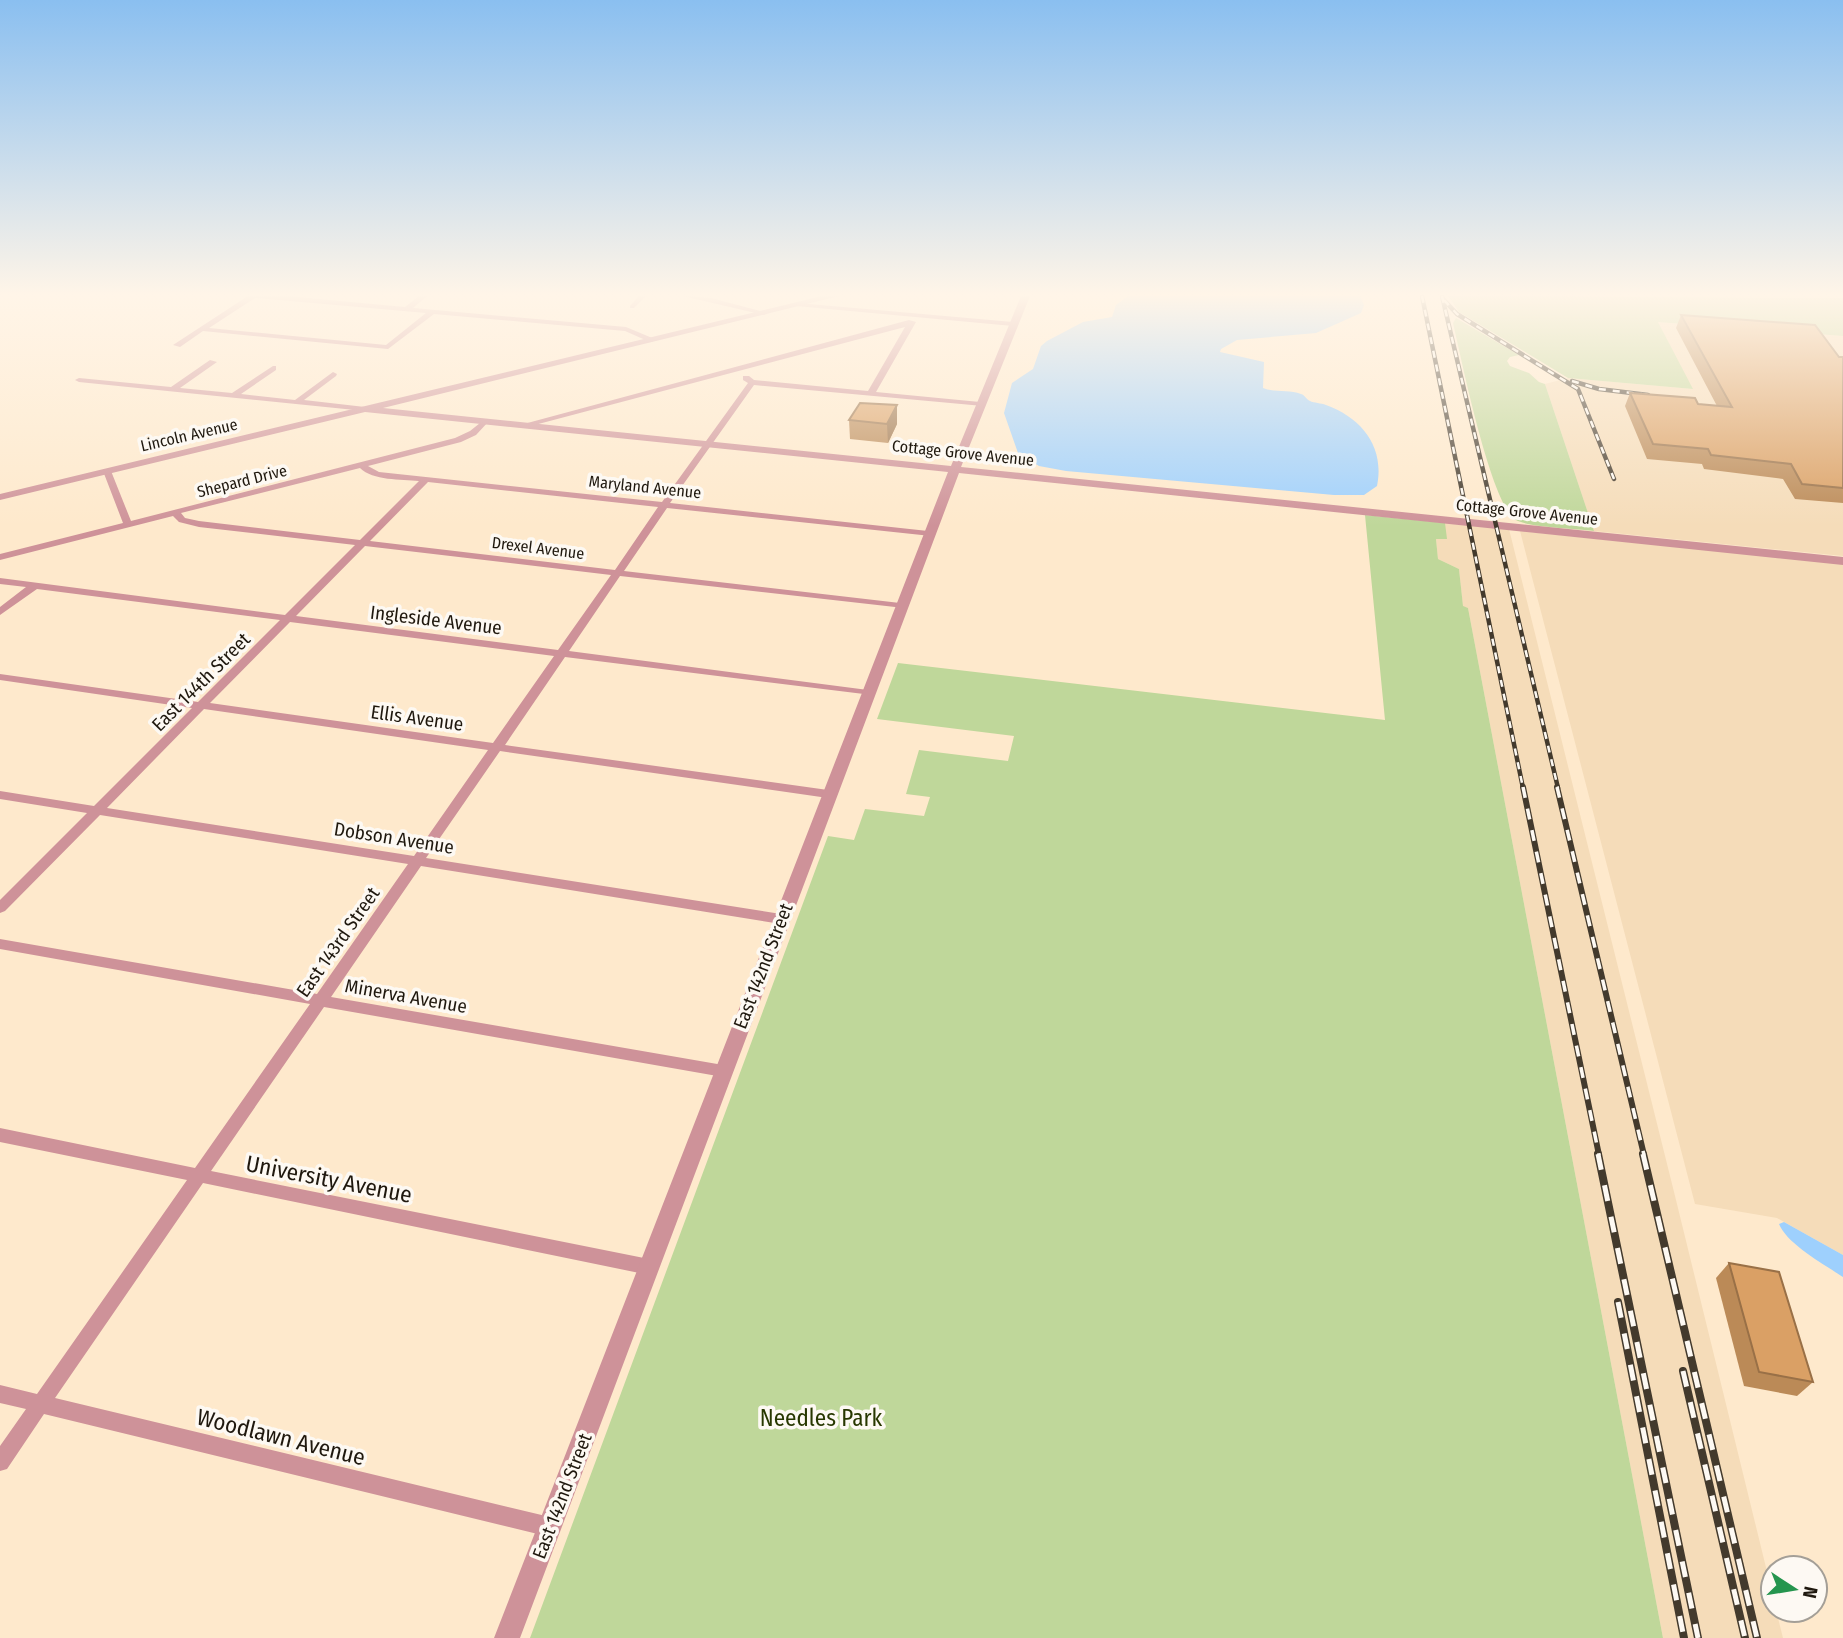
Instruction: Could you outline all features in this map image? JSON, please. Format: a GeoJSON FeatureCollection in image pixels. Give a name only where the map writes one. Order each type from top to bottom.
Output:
{"type":"FeatureCollection","features":[{"type":"Feature","properties":{"kind":"street"},"geometry":{"type":"LineString","coordinates":[[173,389],[198,372]]}},
{"type":"Feature","properties":{"kind":"street"},"geometry":{"type":"LineString","coordinates":[[235,395],[267,372]]}},
{"type":"Feature","properties":{"kind":"street","name":"Lincoln Avenue"},"geometry":{"type":"LineString","coordinates":[[0,497],[518,372]]}},
{"type":"Feature","properties":{"kind":"street"},"geometry":{"type":"LineString","coordinates":[[524,425],[722,372]]}},
{"type":"Feature","properties":{"kind":"street"},"geometry":{"type":"LineString","coordinates":[[739,372],[752,382],[980,404]]}},
{"type":"Feature","properties":{"kind":"street"},"geometry":{"type":"LineString","coordinates":[[871,393],[883,372]]}},
{"type":"Feature","properties":{"kind":"street","name":"East 142nd Street"},"geometry":{"type":"LineString","coordinates":[[507,1638],[828,794],[993,372]]}},
{"type":"Feature","properties":{"kind":"street"},"geometry":{"type":"LineString","coordinates":[[298,401],[333,374]]}},
{"type":"Feature","properties":{"kind":"street","name":"Cottage Grove Avenue"},"geometry":{"type":"LineString","coordinates":[[79,380],[1843,561]]}},
{"type":"Feature","properties":{"kind":"street","name":"East 143rd Street"},"geometry":{"type":"LineString","coordinates":[[0,1462],[752,382]]}},
{"type":"Feature","properties":{"kind":"street"},"geometry":{"type":"LineString","coordinates":[[402,413],[401,405],[404,400]]}},
{"type":"Feature","properties":{"kind":"street","name":"Shepard Drive"},"geometry":{"type":"LineString","coordinates":[[0,557],[458,440],[473,433],[485,421]]}},
{"type":"Feature","properties":{"kind":"street","name":"Maryland Avenue"},"geometry":{"type":"LineString","coordinates":[[362,464],[367,470],[377,474],[928,534]]}},
{"type":"Feature","properties":{"kind":"street"},"geometry":{"type":"LineString","coordinates":[[107,471],[128,524]]}},
{"type":"Feature","properties":{"kind":"street","name":"East 144th Street"},"geometry":{"type":"LineString","coordinates":[[0,908],[426,479]]}},
{"type":"Feature","properties":{"kind":"street","name":"Drexel Avenue"},"geometry":{"type":"LineString","coordinates":[[175,512],[188,522],[900,607]]}},
{"type":"Feature","properties":{"kind":"street","name":"Ingleside Avenue"},"geometry":{"type":"LineString","coordinates":[[0,581],[868,693]]}},
{"type":"Feature","properties":{"kind":"street"},"geometry":{"type":"LineString","coordinates":[[0,612],[34,586]]}},
{"type":"Feature","properties":{"kind":"street","name":"Ellis Avenue"},"geometry":{"type":"LineString","coordinates":[[0,677],[828,794]]}},
{"type":"Feature","properties":{"kind":"street","name":"Dobson Avenue"},"geometry":{"type":"LineString","coordinates":[[0,794],[781,919]]}},
{"type":"Feature","properties":{"kind":"street","name":"Minerva Avenue"},"geometry":{"type":"LineString","coordinates":[[0,944],[723,1071]]}},
{"type":"Feature","properties":{"kind":"street","name":"University Avenue"},"geometry":{"type":"LineString","coordinates":[[0,1135],[649,1267]]}},
{"type":"Feature","properties":{"kind":"street","name":"Woodlawn Avenue"},"geometry":{"type":"LineString","coordinates":[[0,1394],[550,1527]]}},
{"type":"Feature","properties":{"kind":"shaded area"},"geometry":{"type":"Polygon","coordinates":[[[1684,372],[1843,372],[1843,556],[1594,531],[1545,384],[1568,378],[1692,389],[1684,372]]]}},
{"type":"Feature","properties":{"kind":"shaded area"},"geometry":{"type":"Polygon","coordinates":[[[1445,523],[1509,529],[1763,1554],[1759,1554],[1759,1624],[1780,1624],[1783,1638],[1663,1638],[1468,608],[1463,607],[1459,569],[1438,559],[1436,539],[1445,523]]]}},
{"type":"Feature","properties":{"kind":"shaded area"},"geometry":{"type":"Polygon","coordinates":[[[1520,531],[1843,564],[1843,1255],[1777,1218],[1695,1204],[1520,531]]]}},
{"type":"Feature","properties":{"kind":"green space"},"geometry":{"type":"Polygon","coordinates":[[[1464,372],[1527,372],[1545,384],[1594,531],[1526,523],[1518,521],[1508,511],[1488,463],[1464,372]]]}},
{"type":"Feature","properties":{"kind":"green space"},"geometry":{"type":"Polygon","coordinates":[[[1559,372],[1684,372],[1693,389],[1568,378],[1559,372]]]}},
{"type":"Feature","properties":{"kind":"green space","name":"Needles Park"},"geometry":{"type":"Polygon","coordinates":[[[1365,515],[1445,523],[1447,539],[1436,539],[1438,559],[1459,569],[1463,606],[1468,608],[1663,1638],[530,1638],[828,836],[854,840],[865,809],[924,816],[930,797],[906,794],[919,750],[1008,761],[1014,736],[877,719],[898,663],[1385,720],[1365,515]]]}},
{"type":"Feature","properties":{"kind":"water"},"geometry":{"type":"Polygon","coordinates":[[[1028,372],[1264,372],[1263,388],[1304,395],[1310,401],[1339,411],[1360,426],[1374,447],[1379,472],[1377,486],[1364,495],[1334,495],[1066,471],[1039,466],[1018,453],[1004,413],[1012,383],[1028,372]]]}},
{"type":"Feature","properties":{"kind":"water"},"geometry":{"type":"Polygon","coordinates":[[[1784,1222],[1843,1255],[1843,1277],[1807,1254],[1790,1239],[1779,1224],[1784,1222]]]}},
{"type":"Feature","properties":{"kind":"building"},"geometry":{"type":"Polygon","coordinates":[[[1713,372],[1843,372],[1843,488],[1802,484],[1791,464],[1711,455],[1708,449],[1653,444],[1630,393],[1695,398],[1698,404],[1732,407],[1713,372]]]}},
{"type":"Feature","properties":{"kind":"building"},"geometry":{"type":"Polygon","coordinates":[[[860,403],[897,405],[887,424],[849,420],[860,403]]]}},
{"type":"Feature","properties":{"kind":"building"},"geometry":{"type":"Polygon","coordinates":[[[1729,1263],[1779,1272],[1813,1382],[1759,1372],[1729,1263]]]}},
{"type":"Feature","properties":{"kind":"railway"},"geometry":{"type":"LineString","coordinates":[[1438,372],[1523,788]]}},
{"type":"Feature","properties":{"kind":"railway"},"geometry":{"type":"LineString","coordinates":[[1460,372],[1558,788]]}},
{"type":"Feature","properties":{"kind":"railway"},"geometry":{"type":"LineString","coordinates":[[1551,372],[1578,389],[1614,479]]}},
{"type":"Feature","properties":{"kind":"railway"},"geometry":{"type":"LineString","coordinates":[[1572,381],[1599,389],[1648,395]]}},
{"type":"Feature","properties":{"kind":"railway"},"geometry":{"type":"LineString","coordinates":[[1523,787],[1599,1155]]}},
{"type":"Feature","properties":{"kind":"railway"},"geometry":{"type":"LineString","coordinates":[[1557,787],[1644,1155]]}},
{"type":"Feature","properties":{"kind":"railway"},"geometry":{"type":"LineString","coordinates":[[1598,1154],[1698,1638]]}},
{"type":"Feature","properties":{"kind":"railway"},"geometry":{"type":"LineString","coordinates":[[1643,1154],[1757,1638]]}},
{"type":"Feature","properties":{"kind":"railway"},"geometry":{"type":"LineString","coordinates":[[1618,1302],[1684,1638]]}},
{"type":"Feature","properties":{"kind":"railway"},"geometry":{"type":"LineString","coordinates":[[1683,1371],[1745,1638]]}}]}
